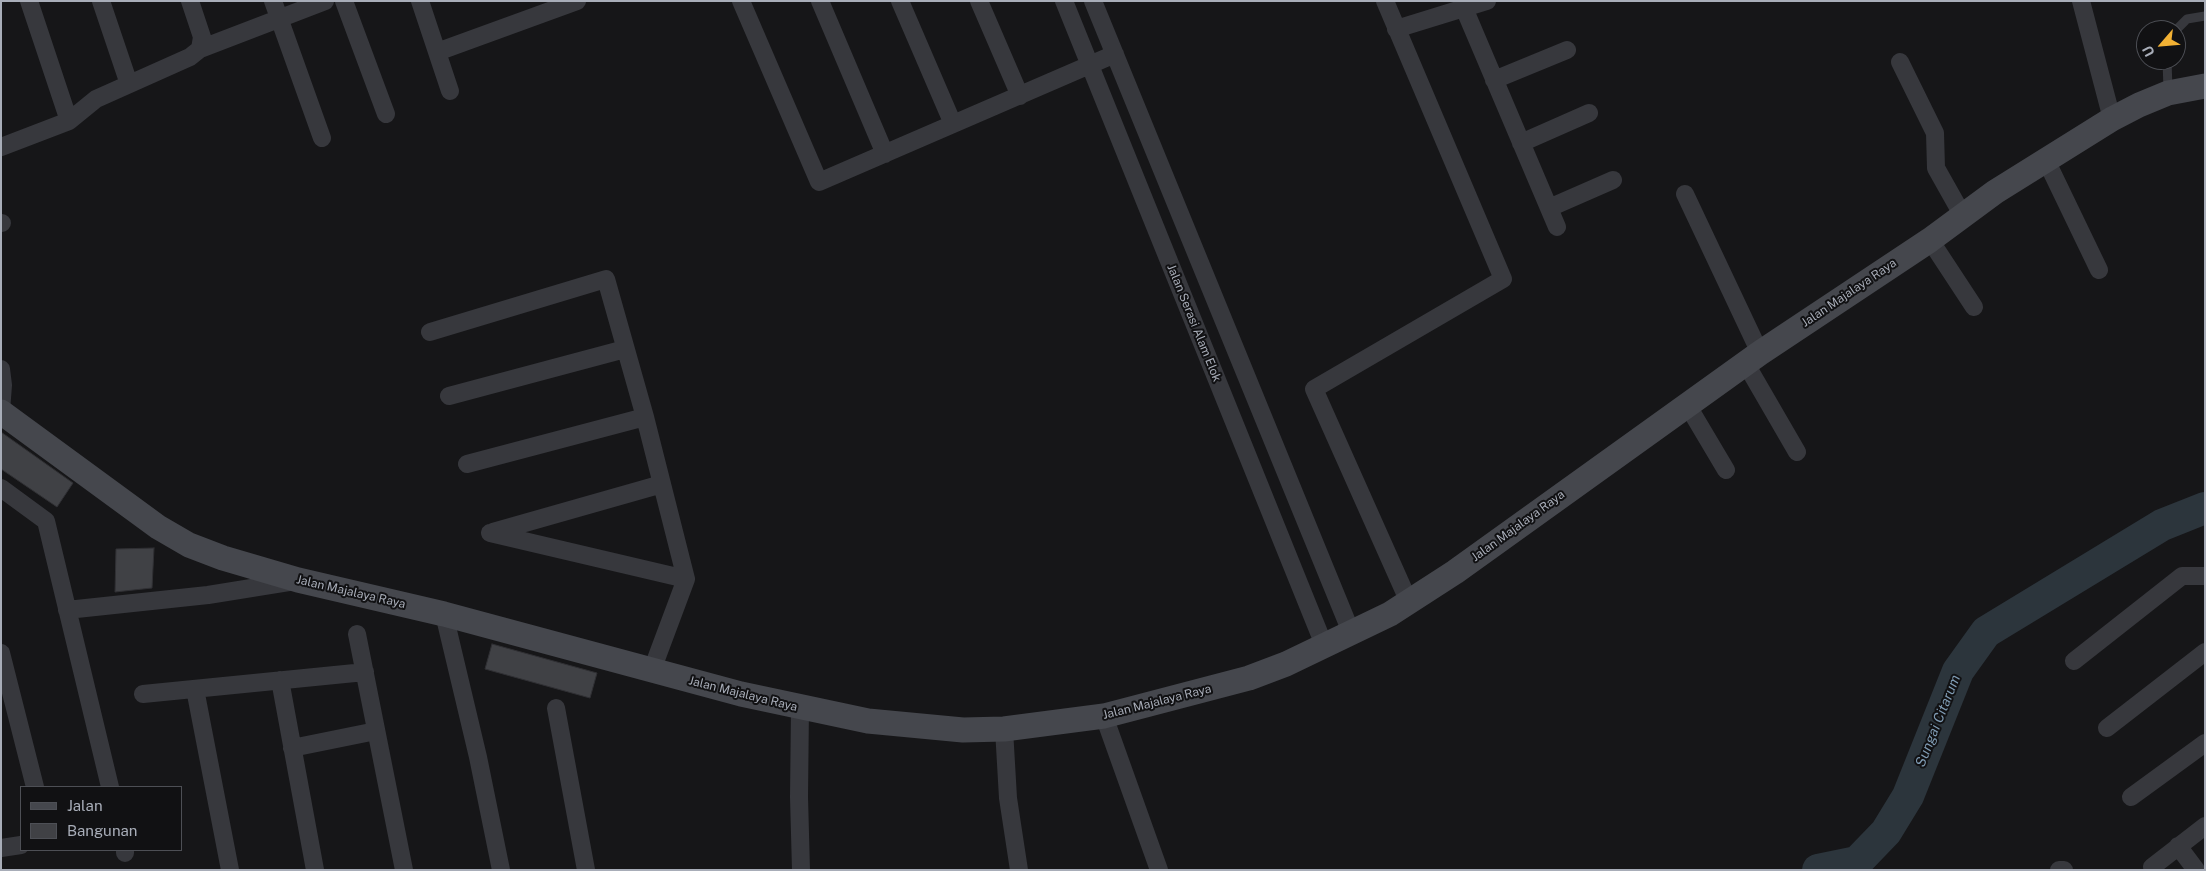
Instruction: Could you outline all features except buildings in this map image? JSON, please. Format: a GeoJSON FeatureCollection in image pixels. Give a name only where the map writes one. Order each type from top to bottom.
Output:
{"type":"FeatureCollection","features":[{"type":"Feature","properties":{"kind":"street"},"geometry":{"type":"LineString","coordinates":[[29,1],[69,121]]}},
{"type":"Feature","properties":{"kind":"street"},"geometry":{"type":"LineString","coordinates":[[101,1],[129,84]]}},
{"type":"Feature","properties":{"kind":"street"},"geometry":{"type":"LineString","coordinates":[[190,1],[202,37],[200,49]]}},
{"type":"Feature","properties":{"kind":"street"},"geometry":{"type":"LineString","coordinates":[[2,145],[69,121],[96,99],[190,57],[200,49],[276,10],[325,1]]}},
{"type":"Feature","properties":{"kind":"street"},"geometry":{"type":"LineString","coordinates":[[344,1],[386,114]]}},
{"type":"Feature","properties":{"kind":"street"},"geometry":{"type":"LineString","coordinates":[[420,1],[450,91]]}},
{"type":"Feature","properties":{"kind":"street"},"geometry":{"type":"LineString","coordinates":[[437,52],[577,1]]}},
{"type":"Feature","properties":{"kind":"street"},"geometry":{"type":"LineString","coordinates":[[741,1],[819,182],[1116,54]]}},
{"type":"Feature","properties":{"kind":"street"},"geometry":{"type":"LineString","coordinates":[[820,1],[884,154]]}},
{"type":"Feature","properties":{"kind":"street"},"geometry":{"type":"LineString","coordinates":[[900,1],[953,124]]}},
{"type":"Feature","properties":{"kind":"street"},"geometry":{"type":"LineString","coordinates":[[979,1],[1020,96]]}},
{"type":"Feature","properties":{"kind":"street","name":"Jalan Serasi Alam Elok"},"geometry":{"type":"LineString","coordinates":[[1064,1],[1324,645]]}},
{"type":"Feature","properties":{"kind":"street"},"geometry":{"type":"LineString","coordinates":[[1093,1],[1351,632]]}},
{"type":"Feature","properties":{"kind":"street"},"geometry":{"type":"LineString","coordinates":[[1385,1],[1503,279],[1314,389],[1409,602]]}},
{"type":"Feature","properties":{"kind":"street"},"geometry":{"type":"LineString","coordinates":[[1396,29],[1487,1]]}},
{"type":"Feature","properties":{"kind":"street"},"geometry":{"type":"LineString","coordinates":[[2081,1],[2112,118]]}},
{"type":"Feature","properties":{"kind":"street"},"geometry":{"type":"LineString","coordinates":[[1464,8],[1557,228]]}},
{"type":"Feature","properties":{"kind":"street"},"geometry":{"type":"LineString","coordinates":[[276,10],[322,138]]}},
{"type":"Feature","properties":{"kind":"street"},"geometry":{"type":"LineString","coordinates":[[1494,80],[1567,50]]}},
{"type":"Feature","properties":{"kind":"street"},"geometry":{"type":"LineString","coordinates":[[1900,62],[1935,133],[1936,168],[1963,216]]}},
{"type":"Feature","properties":{"kind":"street","name":"Jalan Majalaya Raya"},"geometry":{"type":"LineString","coordinates":[[1,411],[107,492],[158,527],[189,545],[223,558],[298,580],[444,614],[800,708],[868,721],[963,730],[1004,729],[1104,716],[1249,678],[1286,664],[1390,614],[1455,572],[1622,450],[1688,406],[1753,358],[2046,160],[2112,118],[2168,93],[2205,86]]}},
{"type":"Feature","properties":{"kind":"street"},"geometry":{"type":"LineString","coordinates":[[1521,143],[1589,113]]}},
{"type":"Feature","properties":{"kind":"street"},"geometry":{"type":"LineString","coordinates":[[2046,160],[2099,270]]}},
{"type":"Feature","properties":{"kind":"street"},"geometry":{"type":"LineString","coordinates":[[1548,208],[1613,180]]}},
{"type":"Feature","properties":{"kind":"street"},"geometry":{"type":"LineString","coordinates":[[1684,194],[1753,358],[1798,452]]}},
{"type":"Feature","properties":{"kind":"street"},"geometry":{"type":"LineString","coordinates":[[1930,240],[1974,307]]}},
{"type":"Feature","properties":{"kind":"street"},"geometry":{"type":"LineString","coordinates":[[430,332],[606,279],[645,417],[686,579],[652,670]]}},
{"type":"Feature","properties":{"kind":"street"},"geometry":{"type":"LineString","coordinates":[[449,396],[625,349]]}},
{"type":"Feature","properties":{"kind":"street"},"geometry":{"type":"LineString","coordinates":[[1,369],[3,385],[1,411]]}},
{"type":"Feature","properties":{"kind":"street"},"geometry":{"type":"LineString","coordinates":[[1688,406],[1726,470]]}},
{"type":"Feature","properties":{"kind":"street"},"geometry":{"type":"LineString","coordinates":[[468,464],[645,417]]}},
{"type":"Feature","properties":{"kind":"street"},"geometry":{"type":"LineString","coordinates":[[662,484],[490,533],[686,579]]}},
{"type":"Feature","properties":{"kind":"street"},"geometry":{"type":"LineString","coordinates":[[1,488],[46,521],[110,786]]}},
{"type":"Feature","properties":{"kind":"street"},"geometry":{"type":"LineString","coordinates":[[1296,577],[1323,567]]}},
{"type":"Feature","properties":{"kind":"street"},"geometry":{"type":"LineString","coordinates":[[2074,661],[2182,576],[2205,576]]}},
{"type":"Feature","properties":{"kind":"street"},"geometry":{"type":"LineString","coordinates":[[67,610],[208,595],[298,580]]}},
{"type":"Feature","properties":{"kind":"street"},"geometry":{"type":"LineString","coordinates":[[444,614],[478,757],[500,870]]}},
{"type":"Feature","properties":{"kind":"street"},"geometry":{"type":"LineString","coordinates":[[357,634],[404,870]]}},
{"type":"Feature","properties":{"kind":"street"},"geometry":{"type":"LineString","coordinates":[[2107,728],[2205,652]]}},
{"type":"Feature","properties":{"kind":"street"},"geometry":{"type":"LineString","coordinates":[[1,653],[35,786]]}},
{"type":"Feature","properties":{"kind":"street"},"geometry":{"type":"LineString","coordinates":[[143,694],[365,672]]}},
{"type":"Feature","properties":{"kind":"street"},"geometry":{"type":"LineString","coordinates":[[280,680],[315,870]]}},
{"type":"Feature","properties":{"kind":"street"},"geometry":{"type":"LineString","coordinates":[[196,689],[230,870]]}},
{"type":"Feature","properties":{"kind":"street"},"geometry":{"type":"LineString","coordinates":[[556,708],[586,870]]}},
{"type":"Feature","properties":{"kind":"street"},"geometry":{"type":"LineString","coordinates":[[800,708],[801,870]]}},
{"type":"Feature","properties":{"kind":"street"},"geometry":{"type":"LineString","coordinates":[[1104,716],[1158,870]]}},
{"type":"Feature","properties":{"kind":"street"},"geometry":{"type":"LineString","coordinates":[[1004,729],[1008,798],[1019,870]]}},
{"type":"Feature","properties":{"kind":"street"},"geometry":{"type":"LineString","coordinates":[[292,748],[376,731]]}},
{"type":"Feature","properties":{"kind":"street"},"geometry":{"type":"LineString","coordinates":[[2131,797],[2205,743]]}},
{"type":"Feature","properties":{"kind":"street"},"geometry":{"type":"LineString","coordinates":[[2152,867],[2205,826]]}},
{"type":"Feature","properties":{"kind":"street"},"geometry":{"type":"LineString","coordinates":[[1,848],[20,845]]}},
{"type":"Feature","properties":{"kind":"street"},"geometry":{"type":"LineString","coordinates":[[2178,846],[2196,870]]}},
{"type":"Feature","properties":{"kind":"street"},"geometry":{"type":"LineString","coordinates":[[2059,870],[2064,870]]}},
{"type":"Feature","properties":{"kind":"lane"},"geometry":{"type":"LineString","coordinates":[[2186,20],[2205,16]]}},
{"type":"Feature","properties":{"kind":"lane"},"geometry":{"type":"LineString","coordinates":[[2167,70],[2168,93]]}},
{"type":"Feature","properties":{"kind":"waterway","name":"Sungai Citarum"},"geometry":{"type":"LineString","coordinates":[[1818,870],[1857,862],[1886,832],[1908,796],[1958,671],[1986,632],[2162,525],[2205,508]]}}]}
